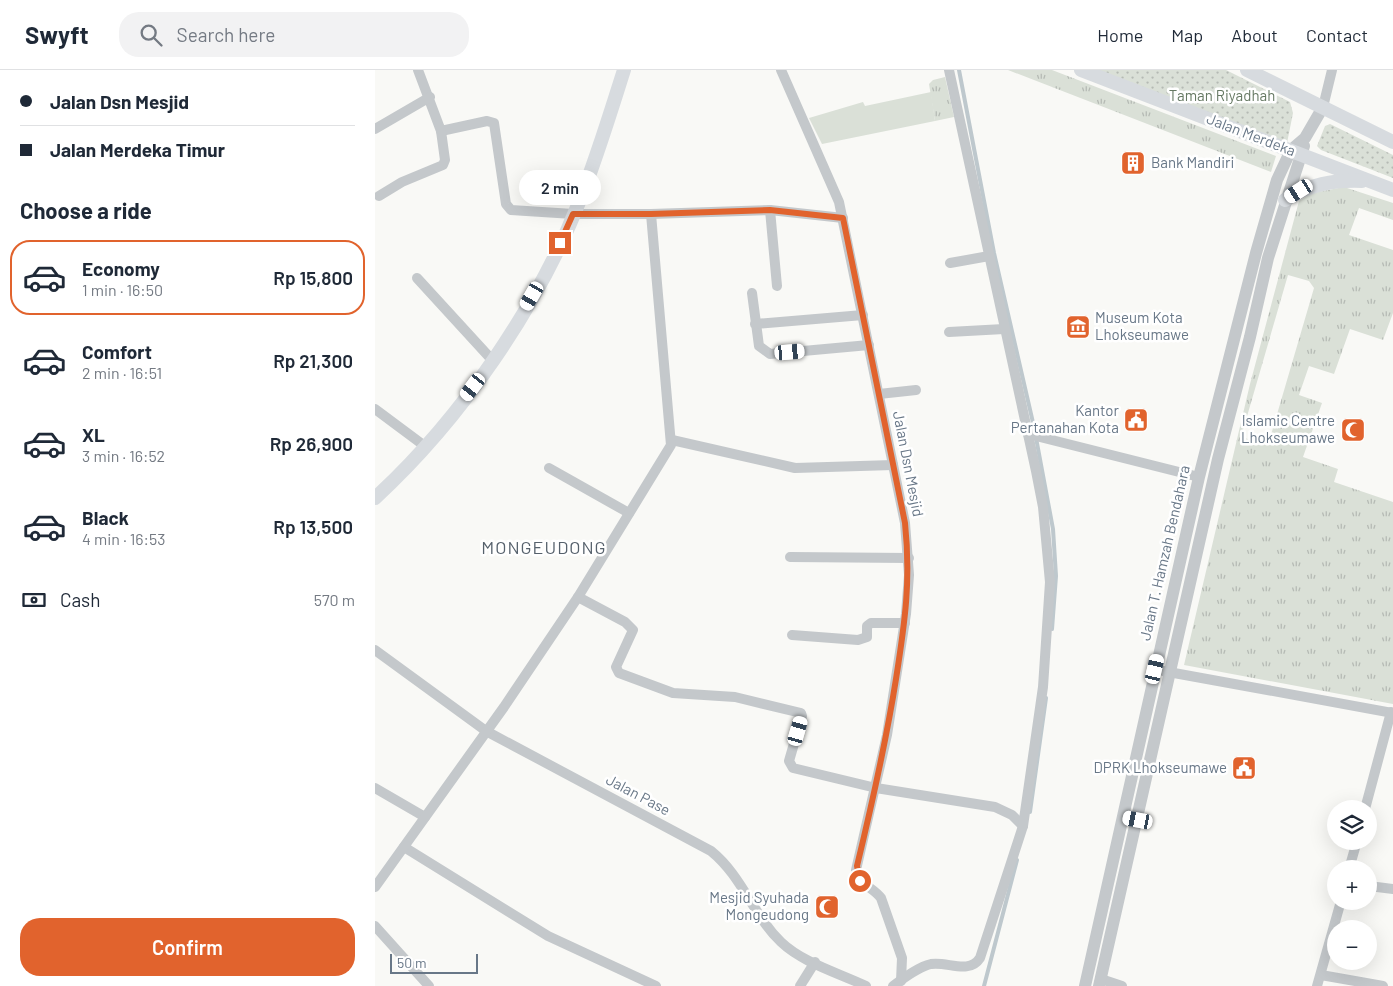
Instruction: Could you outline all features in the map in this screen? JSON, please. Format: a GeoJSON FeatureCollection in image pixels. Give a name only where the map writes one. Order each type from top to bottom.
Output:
{"type":"FeatureCollection","features":[{"type":"Feature","properties":{"kind":"main road"},"geometry":{"type":"LineString","coordinates":[[375,498],[426,447],[493,361],[554,258],[589,178],[624,70]]}},
{"type":"Feature","properties":{"kind":"main road","name":"Jalan Merdeka"},"geometry":{"type":"LineString","coordinates":[[1081,70],[1393,190]]}},
{"type":"Feature","properties":{"kind":"main road"},"geometry":{"type":"LineString","coordinates":[[1247,70],[1393,142]]}},
{"type":"Feature","properties":{"kind":"main road"},"geometry":{"type":"LineString","coordinates":[[1285,200],[1308,187],[1319,184],[1349,181],[1373,182]]}},
{"type":"Feature","properties":{"kind":"street"},"geometry":{"type":"LineString","coordinates":[[379,196],[402,182],[443,165],[445,160],[441,131],[430,97],[418,70]]}},
{"type":"Feature","properties":{"kind":"street","name":"Jalan Dsn Mesjid"},"geometry":{"type":"LineString","coordinates":[[781,70],[839,202],[905,523],[909,558],[905,623],[876,788],[856,870],[860,881],[876,891],[881,898],[902,958],[897,983]]}},
{"type":"Feature","properties":{"kind":"street"},"geometry":{"type":"LineString","coordinates":[[897,983],[931,964],[968,967],[977,962],[1008,876],[1023,826],[1043,687],[1051,582],[1043,507],[1030,434],[1004,329],[949,70]]}},
{"type":"Feature","properties":{"kind":"street"},"geometry":{"type":"LineString","coordinates":[[1323,107],[1332,70]]}},
{"type":"Feature","properties":{"kind":"street"},"geometry":{"type":"LineString","coordinates":[[375,129],[430,97]]}},
{"type":"Feature","properties":{"kind":"street","name":"Jalan T. Hamzah Bendahara"},"geometry":{"type":"LineString","coordinates":[[1085,986],[1199,477],[1256,253],[1277,180],[1297,152],[1323,107]]}},
{"type":"Feature","properties":{"kind":"street"},"geometry":{"type":"LineString","coordinates":[[441,131],[487,121],[494,123],[508,208],[515,212],[651,214],[770,210],[843,218]]}},
{"type":"Feature","properties":{"kind":"street","name":"Jalan T. Hamzah Bendahara"},"geometry":{"type":"LineString","coordinates":[[1100,982],[1218,459],[1268,258],[1297,152]]}},
{"type":"Feature","properties":{"kind":"street"},"geometry":{"type":"LineString","coordinates":[[770,210],[777,286]]}},
{"type":"Feature","properties":{"kind":"street"},"geometry":{"type":"LineString","coordinates":[[375,887],[578,597],[673,440],[651,214]]}},
{"type":"Feature","properties":{"kind":"street"},"geometry":{"type":"LineString","coordinates":[[951,263],[989,256]]}},
{"type":"Feature","properties":{"kind":"street"},"geometry":{"type":"LineString","coordinates":[[417,278],[493,361]]}},
{"type":"Feature","properties":{"kind":"street"},"geometry":{"type":"LineString","coordinates":[[752,293],[759,346],[770,354],[869,345]]}},
{"type":"Feature","properties":{"kind":"street"},"geometry":{"type":"LineString","coordinates":[[755,324],[863,315]]}},
{"type":"Feature","properties":{"kind":"street"},"geometry":{"type":"LineString","coordinates":[[949,332],[1004,329]]}},
{"type":"Feature","properties":{"kind":"street"},"geometry":{"type":"LineString","coordinates":[[879,394],[916,390]]}},
{"type":"Feature","properties":{"kind":"street"},"geometry":{"type":"LineString","coordinates":[[375,409],[426,447]]}},
{"type":"Feature","properties":{"kind":"street"},"geometry":{"type":"LineString","coordinates":[[1030,434],[1045,436],[1199,477]]}},
{"type":"Feature","properties":{"kind":"street"},"geometry":{"type":"LineString","coordinates":[[673,440],[795,468],[893,465]]}},
{"type":"Feature","properties":{"kind":"street"},"geometry":{"type":"LineString","coordinates":[[549,468],[629,513]]}},
{"type":"Feature","properties":{"kind":"street"},"geometry":{"type":"LineString","coordinates":[[790,557],[909,558]]}},
{"type":"Feature","properties":{"kind":"street"},"geometry":{"type":"LineString","coordinates":[[578,597],[625,622],[633,630],[633,634],[616,667],[619,674],[673,693],[735,697],[799,712],[802,716],[789,761],[790,766],[876,788],[995,806],[1012,815],[1023,826]]}},
{"type":"Feature","properties":{"kind":"street"},"geometry":{"type":"LineString","coordinates":[[792,635],[858,640],[867,637],[869,624],[905,623]]}},
{"type":"Feature","properties":{"kind":"street","name":"Jalan Pase"},"geometry":{"type":"LineString","coordinates":[[375,650],[486,731],[711,851],[730,868],[772,932],[782,942],[815,962],[866,986]]}},
{"type":"Feature","properties":{"kind":"street"},"geometry":{"type":"LineString","coordinates":[[1155,669],[1392,713],[1368,800]]}},
{"type":"Feature","properties":{"kind":"street"},"geometry":{"type":"LineString","coordinates":[[375,788],[425,817]]}},
{"type":"Feature","properties":{"kind":"street"},"geometry":{"type":"LineString","coordinates":[[1123,817],[1138,820]]}},
{"type":"Feature","properties":{"kind":"street"},"geometry":{"type":"LineString","coordinates":[[404,847],[548,936],[657,986]]}},
{"type":"Feature","properties":{"kind":"street"},"geometry":{"type":"LineString","coordinates":[[1377,887],[1393,889]]}},
{"type":"Feature","properties":{"kind":"street"},"geometry":{"type":"LineString","coordinates":[[1317,986],[1339,910]]}},
{"type":"Feature","properties":{"kind":"street"},"geometry":{"type":"LineString","coordinates":[[375,926],[429,986]]}},
{"type":"Feature","properties":{"kind":"street"},"geometry":{"type":"LineString","coordinates":[[801,986],[815,962]]}},
{"type":"Feature","properties":{"kind":"street"},"geometry":{"type":"LineString","coordinates":[[1321,975],[1383,986]]}},
{"type":"Feature","properties":{"kind":"street"},"geometry":{"type":"LineString","coordinates":[[1100,982],[1122,986]]}},
{"type":"Feature","properties":{"kind":"green space"},"geometry":{"type":"Polygon","coordinates":[[[1008,70],[1052,70],[1276,156],[1271,172],[1008,70]]]}},
{"type":"Feature","properties":{"kind":"green space","name":"Taman Riyadhah"},"geometry":{"type":"Polygon","coordinates":[[[1093,70],[1226,70],[1290,102],[1293,113],[1286,148],[1093,70]]]}},
{"type":"Feature","properties":{"kind":"green space"},"geometry":{"type":"Polygon","coordinates":[[[945,77],[954,117],[935,121],[929,84],[933,80],[945,77]]]}},
{"type":"Feature","properties":{"kind":"green space"},"geometry":{"type":"Polygon","coordinates":[[[931,92],[935,121],[822,144],[809,118],[863,102],[865,106],[931,92]]]}},
{"type":"Feature","properties":{"kind":"green space"},"geometry":{"type":"Polygon","coordinates":[[[1330,124],[1393,155],[1393,178],[1321,150],[1317,146],[1325,126],[1330,124]]]}},
{"type":"Feature","properties":{"kind":"green space"},"geometry":{"type":"Polygon","coordinates":[[[1344,187],[1393,203],[1393,220],[1359,208],[1349,235],[1393,250],[1393,313],[1383,340],[1350,329],[1334,374],[1309,366],[1299,395],[1322,403],[1303,457],[1338,469],[1334,482],[1393,502],[1393,704],[1184,665],[1250,384],[1299,201],[1312,193],[1344,187]],[[1288,275],[1241,437],[1268,445],[1314,288],[1309,281],[1288,275]]]}},
{"type":"Feature","properties":{"kind":"waterway"},"geometry":{"type":"LineString","coordinates":[[959,70],[994,253],[1034,427],[1053,529],[1056,576],[1052,629]]}},
{"type":"Feature","properties":{"kind":"waterway"},"geometry":{"type":"LineString","coordinates":[[1030,812],[1046,698]]}},
{"type":"Feature","properties":{"kind":"waterway"},"geometry":{"type":"LineString","coordinates":[[984,986],[1017,860]]}},
{"type":"Feature","properties":{"kind":"place","name":"Bank Mandiri"},"geometry":{"type":"Point","coordinates":[1133,163]}},
{"type":"Feature","properties":{"kind":"place","name":"Museum Kota Lhokseumawe"},"geometry":{"type":"Point","coordinates":[1078,327]}},
{"type":"Feature","properties":{"kind":"place","name":"Kantor Pertanahan Kota"},"geometry":{"type":"Point","coordinates":[1136,420]}},
{"type":"Feature","properties":{"kind":"place","name":"Islamic Centre Lhokseumawe"},"geometry":{"type":"Point","coordinates":[1353,430]}},
{"type":"Feature","properties":{"kind":"place","name":"DPRK Lhokseumawe"},"geometry":{"type":"Point","coordinates":[1244,768]}},
{"type":"Feature","properties":{"kind":"place","name":"Mesjid Syuhada Mongeudong"},"geometry":{"type":"Point","coordinates":[827,907]}},
{"type":"Feature","properties":{"kind":"district","name":"MONGEUDONG"},"geometry":{"type":"Point","coordinates":[544,548]}},
{"type":"Feature","properties":{"kind":"route"},"geometry":{"type":"LineString","coordinates":[[560,243],[573,214],[651,214],[770,210],[843,218],[905,523],[909,558],[906,614],[887,735],[856,870],[860,881]]}}]}
